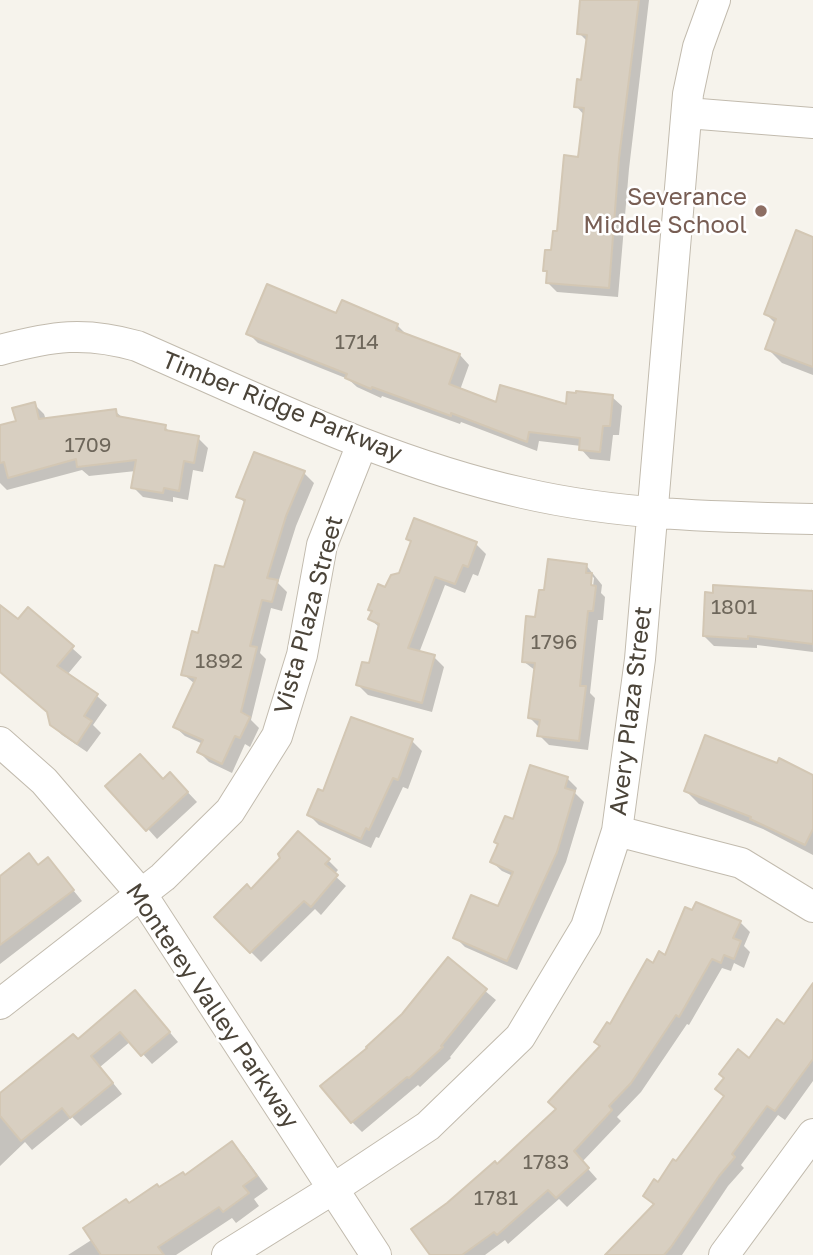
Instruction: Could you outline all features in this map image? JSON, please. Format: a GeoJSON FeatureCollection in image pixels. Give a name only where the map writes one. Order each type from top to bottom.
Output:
{"type":"FeatureCollection","features":[{"type":"Feature","properties":{"kind":"street","name":"Avery Plaza Street"},"geometry":{"type":"LineString","coordinates":[[227,1255],[428,1126],[520,1037],[586,927],[617,831],[640,659],[687,113],[698,47],[715,0]]}},
{"type":"Feature","properties":{"kind":"street"},"geometry":{"type":"LineString","coordinates":[[687,113],[813,123]]}},
{"type":"Feature","properties":{"kind":"street","name":"Timber Ridge Parkway"},"geometry":{"type":"LineString","coordinates":[[0,350],[43,339],[87,336],[113,339],[137,346],[362,444],[524,494],[590,506],[651,513],[813,519]]}},
{"type":"Feature","properties":{"kind":"street","name":"Vista Plaza Street"},"geometry":{"type":"LineString","coordinates":[[0,1004],[142,895],[230,811],[277,736],[302,654],[322,545],[362,444]]}},
{"type":"Feature","properties":{"kind":"street","name":"Monterey Valley Parkway"},"geometry":{"type":"LineString","coordinates":[[0,743],[44,781],[142,895],[376,1255]]}},
{"type":"Feature","properties":{"kind":"street"},"geometry":{"type":"LineString","coordinates":[[617,831],[741,863],[813,907]]}},
{"type":"Feature","properties":{"kind":"street"},"geometry":{"type":"LineString","coordinates":[[739,1250],[813,1134]]}},
{"type":"Feature","properties":{"kind":"building"},"geometry":{"type":"Polygon","coordinates":[[[580,0],[639,0],[619,158],[609,288],[546,283],[547,271],[543,271],[545,250],[551,250],[553,231],[557,231],[564,155],[578,157],[584,108],[574,107],[587,35],[577,34],[580,0]]]}},
{"type":"Feature","properties":{"kind":"building"},"geometry":{"type":"Polygon","coordinates":[[[796,230],[813,237],[813,367],[765,349],[776,319],[764,314],[796,230]]]}},
{"type":"Feature","properties":{"kind":"building"},"geometry":{"type":"Polygon","coordinates":[[[267,284],[336,313],[342,300],[398,324],[396,330],[460,354],[449,384],[496,402],[500,385],[566,404],[567,392],[613,395],[610,426],[603,426],[600,452],[579,450],[580,438],[529,432],[527,442],[451,413],[451,416],[372,387],[371,389],[345,378],[347,374],[246,334],[267,284]]]}},
{"type":"Feature","properties":{"kind":"building"},"geometry":{"type":"Polygon","coordinates":[[[35,402],[39,419],[116,409],[117,416],[166,425],[165,430],[199,436],[194,463],[184,461],[179,491],[164,488],[163,493],[131,488],[136,460],[77,467],[76,459],[8,478],[4,462],[0,463],[0,425],[16,421],[12,408],[35,402]]]}},
{"type":"Feature","properties":{"kind":"building"},"geometry":{"type":"Polygon","coordinates":[[[254,452],[305,471],[286,516],[267,578],[278,580],[272,602],[262,600],[250,646],[257,647],[241,712],[250,717],[240,738],[235,736],[222,764],[197,752],[203,740],[173,727],[196,678],[181,675],[192,631],[198,633],[215,565],[224,567],[245,500],[236,497],[254,452]]]}},
{"type":"Feature","properties":{"kind":"building"},"geometry":{"type":"Polygon","coordinates":[[[414,518],[477,542],[468,567],[463,565],[455,584],[435,577],[408,648],[435,655],[422,703],[356,685],[362,662],[369,663],[379,624],[368,619],[372,611],[368,610],[378,584],[385,587],[391,575],[399,573],[411,541],[406,539],[414,518]]]}},
{"type":"Feature","properties":{"kind":"building"},"geometry":{"type":"Polygon","coordinates":[[[548,559],[587,564],[586,573],[592,573],[591,585],[596,586],[593,611],[588,611],[580,686],[586,686],[579,741],[537,736],[540,720],[528,718],[535,663],[522,662],[526,616],[535,617],[539,590],[544,590],[548,559]]]}},
{"type":"Feature","properties":{"kind":"building"},"geometry":{"type":"Polygon","coordinates":[[[713,585],[813,591],[813,644],[748,636],[748,639],[703,636],[705,592],[713,593],[713,585]]]}},
{"type":"Feature","properties":{"kind":"building"},"geometry":{"type":"Polygon","coordinates":[[[0,605],[18,619],[28,607],[74,646],[57,666],[98,694],[84,716],[92,721],[77,744],[50,725],[47,712],[0,672],[0,605]]]}},
{"type":"Feature","properties":{"kind":"building"},"geometry":{"type":"Polygon","coordinates":[[[351,717],[413,739],[398,780],[393,778],[369,830],[366,828],[361,839],[307,815],[318,789],[323,791],[351,717]]]}},
{"type":"Feature","properties":{"kind":"building"},"geometry":{"type":"Polygon","coordinates":[[[705,735],[777,763],[779,758],[813,775],[813,829],[805,845],[750,819],[751,817],[684,791],[705,735]]]}},
{"type":"Feature","properties":{"kind":"building"},"geometry":{"type":"Polygon","coordinates":[[[140,754],[163,779],[170,772],[188,792],[146,831],[105,786],[140,754]]]}},
{"type":"Feature","properties":{"kind":"building"},"geometry":{"type":"Polygon","coordinates":[[[530,765],[568,777],[565,788],[575,791],[557,852],[507,961],[453,938],[471,895],[498,906],[513,872],[490,862],[498,844],[494,842],[505,816],[513,819],[530,765]]]}},
{"type":"Feature","properties":{"kind":"building"},"geometry":{"type":"Polygon","coordinates":[[[298,831],[330,859],[325,864],[338,875],[311,907],[304,901],[250,953],[214,917],[247,884],[251,889],[280,858],[278,854],[298,831]]]}},
{"type":"Feature","properties":{"kind":"building"},"geometry":{"type":"Polygon","coordinates":[[[29,853],[38,865],[48,857],[74,890],[0,945],[0,876],[29,853]]]}},
{"type":"Feature","properties":{"kind":"building"},"geometry":{"type":"Polygon","coordinates":[[[696,902],[741,921],[733,938],[741,941],[734,959],[724,955],[721,963],[712,959],[679,1017],[676,1015],[631,1083],[609,1106],[612,1110],[574,1151],[589,1168],[556,1198],[548,1190],[497,1235],[494,1232],[462,1255],[430,1255],[411,1229],[447,1203],[495,1161],[497,1164],[556,1109],[548,1102],[600,1046],[594,1042],[607,1022],[610,1024],[647,959],[653,963],[659,951],[665,955],[685,907],[692,910],[696,902]]]}},
{"type":"Feature","properties":{"kind":"building"},"geometry":{"type":"Polygon","coordinates":[[[448,957],[487,989],[441,1046],[443,1047],[409,1078],[351,1123],[320,1086],[367,1048],[402,1014],[448,957]]]}},
{"type":"Feature","properties":{"kind":"building"},"geometry":{"type":"Polygon","coordinates":[[[813,983],[813,1059],[775,1111],[767,1106],[732,1154],[735,1157],[671,1247],[664,1255],[605,1255],[654,1204],[643,1196],[654,1179],[658,1182],[673,1159],[676,1161],[724,1096],[715,1089],[724,1078],[719,1074],[738,1049],[749,1058],[777,1019],[784,1024],[813,983]]]}},
{"type":"Feature","properties":{"kind":"building"},"geometry":{"type":"Polygon","coordinates":[[[135,990],[170,1032],[141,1056],[120,1032],[91,1056],[113,1083],[70,1118],[62,1108],[21,1141],[0,1116],[0,1093],[73,1034],[78,1039],[135,990]]]}},
{"type":"Feature","properties":{"kind":"building"},"geometry":{"type":"Polygon","coordinates":[[[232,1141],[257,1176],[243,1186],[249,1193],[223,1212],[219,1207],[158,1247],[164,1255],[101,1255],[83,1228],[126,1199],[129,1203],[157,1184],[159,1187],[183,1172],[185,1175],[232,1141]]]}},
{"type":"Feature","properties":{"kind":"place","name":"Severance Middle School"},"geometry":{"type":"Point","coordinates":[761,211]}}]}
